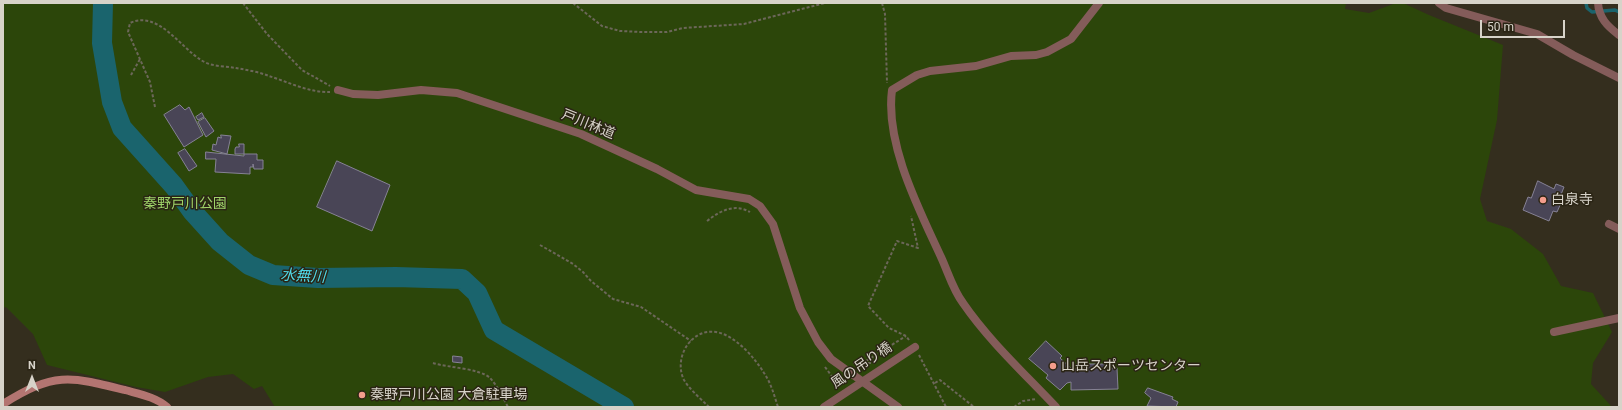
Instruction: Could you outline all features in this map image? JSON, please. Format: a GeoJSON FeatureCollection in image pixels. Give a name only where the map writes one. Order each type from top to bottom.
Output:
{"type":"FeatureCollection","features":[{"type":"Feature","properties":{"kind":"main road"},"geometry":{"type":"LineString","coordinates":[[3,404],[26,390],[42,383],[62,379],[82,379],[147,396],[167,407]]}},
{"type":"Feature","properties":{"kind":"street"},"geometry":{"type":"LineString","coordinates":[[1056,407],[981,326],[962,302],[912,194],[898,152],[890,104],[892,90],[917,75],[930,71],[976,66],[1011,56],[1036,55],[1047,52],[1071,38],[1099,3]]}},
{"type":"Feature","properties":{"kind":"street"},"geometry":{"type":"LineString","coordinates":[[1440,3],[1446,8],[1537,34],[1573,55],[1619,78]]}},
{"type":"Feature","properties":{"kind":"street"},"geometry":{"type":"LineString","coordinates":[[1598,3],[1599,11],[1603,20],[1619,35]]}},
{"type":"Feature","properties":{"kind":"street","name":"戸川林道"},"geometry":{"type":"LineString","coordinates":[[340,91],[353,94],[378,95],[421,90],[457,93],[581,134],[657,169],[696,190],[749,199],[760,206],[773,224],[800,308],[818,342],[831,359],[898,407]]}},
{"type":"Feature","properties":{"kind":"street"},"geometry":{"type":"LineString","coordinates":[[1608,224],[1619,229]]}},
{"type":"Feature","properties":{"kind":"street"},"geometry":{"type":"LineString","coordinates":[[1554,332],[1619,318]]}},
{"type":"Feature","properties":{"kind":"street","name":"風の吊り橋"},"geometry":{"type":"LineString","coordinates":[[824,407],[910,348]]}},
{"type":"Feature","properties":{"kind":"path"},"geometry":{"type":"LineString","coordinates":[[243,3],[267,34],[302,70],[340,91]]}},
{"type":"Feature","properties":{"kind":"path"},"geometry":{"type":"LineString","coordinates":[[573,3],[602,26],[620,31],[667,32],[683,28],[744,24],[825,3]]}},
{"type":"Feature","properties":{"kind":"path"},"geometry":{"type":"LineString","coordinates":[[882,3],[885,14],[887,84],[892,90]]}},
{"type":"Feature","properties":{"kind":"path"},"geometry":{"type":"LineString","coordinates":[[155,107],[150,82],[128,32],[130,23],[138,19],[150,20],[175,38],[201,61],[267,75],[314,90],[324,92],[340,91]]}},
{"type":"Feature","properties":{"kind":"path"},"geometry":{"type":"LineString","coordinates":[[131,75],[140,59]]}},
{"type":"Feature","properties":{"kind":"path"},"geometry":{"type":"LineString","coordinates":[[707,222],[726,209],[736,208],[752,214]]}},
{"type":"Feature","properties":{"kind":"path"},"geometry":{"type":"LineString","coordinates":[[910,213],[918,248],[897,241],[868,306],[889,328],[906,336],[910,348],[935,383],[946,407]]}},
{"type":"Feature","properties":{"kind":"path"},"geometry":{"type":"LineString","coordinates":[[540,245],[583,272],[591,281],[614,299],[641,307],[691,341]]}},
{"type":"Feature","properties":{"kind":"path"},"geometry":{"type":"LineString","coordinates":[[709,407],[685,380],[681,370],[682,353],[691,341],[700,334],[708,332],[718,332],[729,337],[752,357],[764,373],[773,389],[778,407]]}},
{"type":"Feature","properties":{"kind":"path"},"geometry":{"type":"LineString","coordinates":[[848,370],[906,336]]}},
{"type":"Feature","properties":{"kind":"path"},"geometry":{"type":"LineString","coordinates":[[848,370],[855,362],[880,363]]}},
{"type":"Feature","properties":{"kind":"path"},"geometry":{"type":"LineString","coordinates":[[433,363],[448,368],[474,371],[490,378],[508,407]]}},
{"type":"Feature","properties":{"kind":"path"},"geometry":{"type":"LineString","coordinates":[[823,364],[839,387]]}},
{"type":"Feature","properties":{"kind":"path"},"geometry":{"type":"LineString","coordinates":[[935,383],[940,380],[974,407]]}},
{"type":"Feature","properties":{"kind":"path"},"geometry":{"type":"LineString","coordinates":[[1014,407],[1023,401]]}},
{"type":"Feature","properties":{"kind":"green space","name":"秦野戸川公園"},"geometry":{"type":"Polygon","coordinates":[[[3,3],[1346,3],[1345,9],[1369,13],[1396,3],[1403,3],[1503,45],[1497,120],[1480,199],[1487,221],[1511,229],[1543,254],[1561,286],[1593,293],[1612,332],[1593,363],[1591,384],[1612,407],[275,407],[262,386],[254,389],[233,374],[208,377],[165,392],[136,387],[47,365],[33,334],[6,307],[3,308],[3,3]]]}},
{"type":"Feature","properties":{"kind":"building"},"geometry":{"type":"Polygon","coordinates":[[[180,105],[185,110],[189,107],[203,135],[184,147],[164,115],[180,105]]]}},
{"type":"Feature","properties":{"kind":"building"},"geometry":{"type":"Polygon","coordinates":[[[202,113],[204,117],[198,120],[196,117],[202,113]]]}},
{"type":"Feature","properties":{"kind":"building"},"geometry":{"type":"Polygon","coordinates":[[[205,118],[214,131],[206,137],[198,122],[205,118]]]}},
{"type":"Feature","properties":{"kind":"building"},"geometry":{"type":"Polygon","coordinates":[[[221,135],[231,136],[227,154],[212,150],[213,144],[216,145],[218,137],[221,138],[221,135]]]}},
{"type":"Feature","properties":{"kind":"building"},"geometry":{"type":"Polygon","coordinates":[[[239,144],[244,144],[244,154],[235,154],[235,149],[236,147],[239,147],[239,144]]]}},
{"type":"Feature","properties":{"kind":"building"},"geometry":{"type":"Polygon","coordinates":[[[185,149],[197,166],[189,171],[178,153],[185,149]]]}},
{"type":"Feature","properties":{"kind":"building"},"geometry":{"type":"Polygon","coordinates":[[[206,152],[244,156],[244,154],[257,154],[257,160],[263,160],[263,169],[254,169],[253,164],[253,167],[250,167],[250,174],[215,172],[216,159],[206,159],[206,152]]]}},
{"type":"Feature","properties":{"kind":"building"},"geometry":{"type":"Polygon","coordinates":[[[337,161],[390,185],[372,231],[317,207],[337,161]]]}},
{"type":"Feature","properties":{"kind":"building","name":"白泉寺"},"geometry":{"type":"Polygon","coordinates":[[[1538,181],[1554,189],[1556,184],[1564,187],[1558,202],[1561,203],[1557,212],[1553,211],[1549,221],[1523,210],[1528,197],[1531,198],[1538,181]]]}},
{"type":"Feature","properties":{"kind":"building","name":"山岳スポーツセンター"},"geometry":{"type":"Polygon","coordinates":[[[1046,341],[1062,356],[1060,358],[1072,369],[1085,369],[1084,364],[1105,364],[1105,368],[1117,368],[1118,389],[1071,390],[1071,382],[1067,383],[1060,390],[1046,378],[1048,375],[1029,359],[1046,341]]]}},
{"type":"Feature","properties":{"kind":"building"},"geometry":{"type":"Polygon","coordinates":[[[453,356],[462,357],[462,363],[453,362],[453,356]]]}},
{"type":"Feature","properties":{"kind":"building"},"geometry":{"type":"Polygon","coordinates":[[[1148,388],[1173,397],[1172,399],[1178,402],[1176,407],[1147,406],[1151,398],[1145,393],[1148,388]]]}},
{"type":"Feature","properties":{"kind":"waterway","name":"水無川"},"geometry":{"type":"LineString","coordinates":[[103,3],[102,43],[112,102],[122,128],[174,186],[192,211],[220,242],[249,265],[273,275],[318,278],[396,277],[462,279],[477,293],[494,330],[624,407]]}},
{"type":"Feature","properties":{"kind":"waterway"},"geometry":{"type":"LineString","coordinates":[[1586,3],[1587,8],[1592,12],[1615,10],[1619,12]]}},
{"type":"Feature","properties":{"kind":"place","name":"白泉寺"},"geometry":{"type":"Point","coordinates":[1543,200]}},
{"type":"Feature","properties":{"kind":"place","name":"山岳スポーツセンター"},"geometry":{"type":"Point","coordinates":[1053,366]}},
{"type":"Feature","properties":{"kind":"place","name":"秦野戸川公園 大倉駐車場"},"geometry":{"type":"Point","coordinates":[362,395]}}]}
